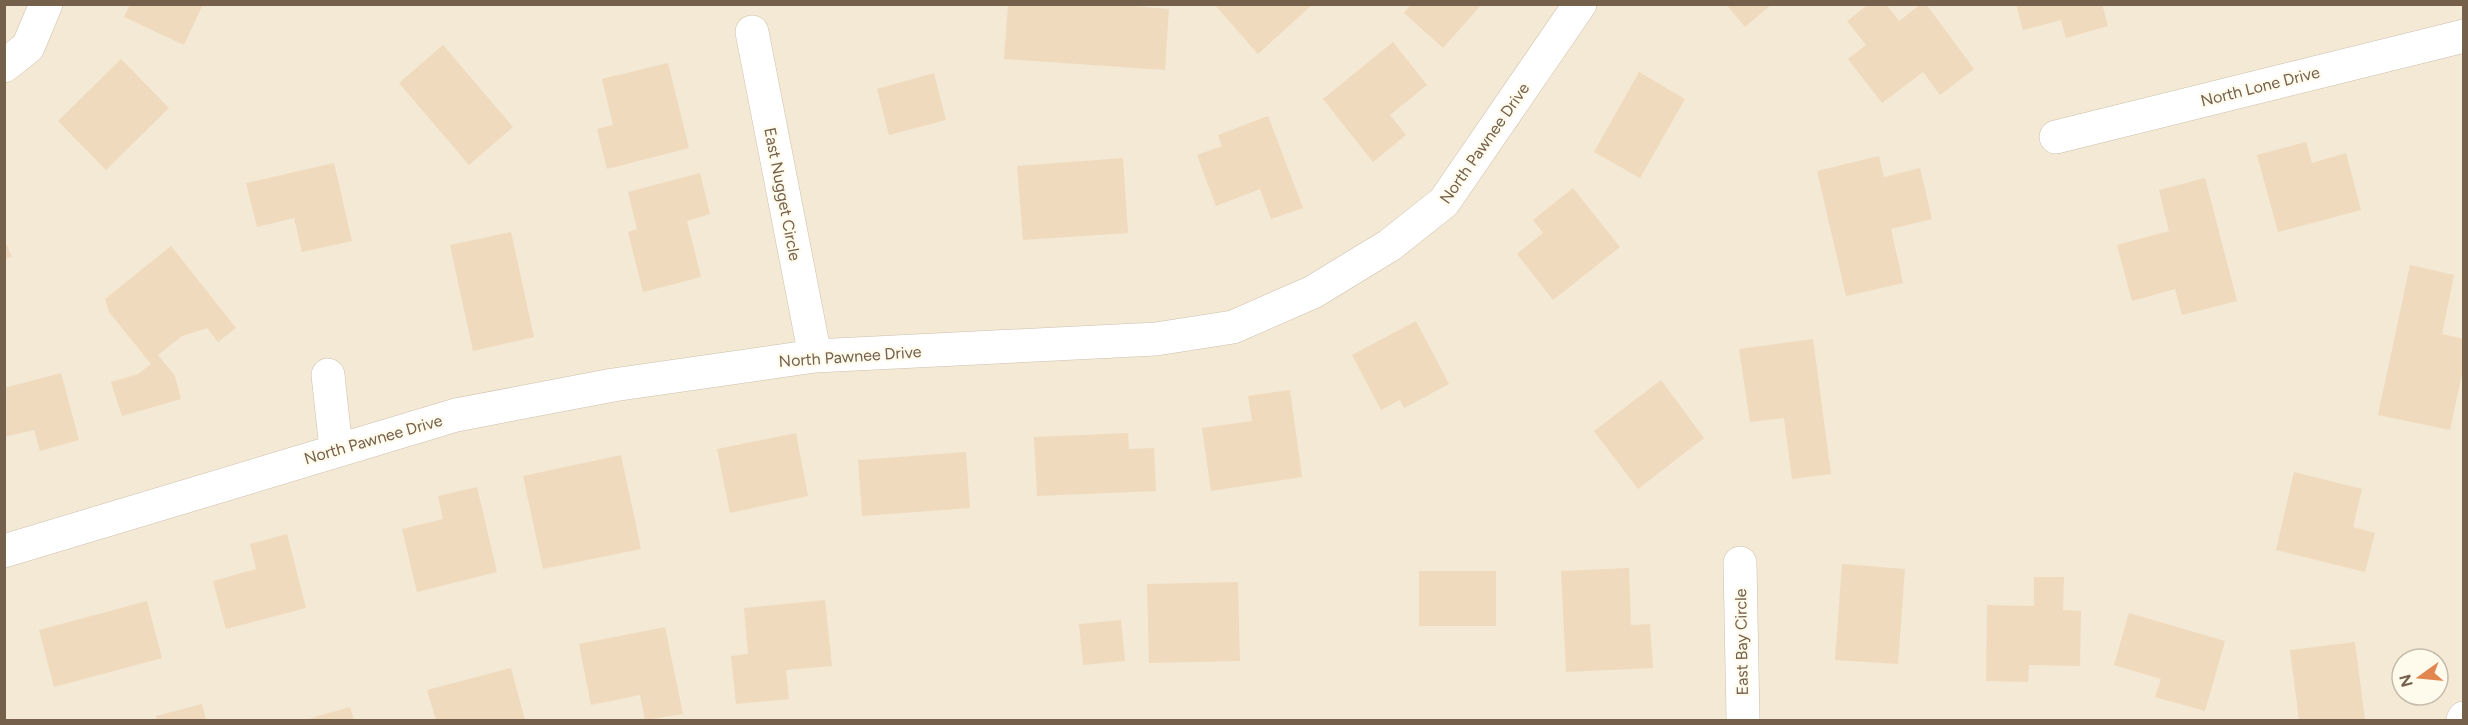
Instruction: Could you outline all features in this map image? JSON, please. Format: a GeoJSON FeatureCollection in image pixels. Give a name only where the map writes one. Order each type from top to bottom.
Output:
{"type":"FeatureCollection","features":[{"type":"Feature","properties":{"kind":"street"},"geometry":{"type":"LineString","coordinates":[[4,66],[28,47],[46,4]]}},
{"type":"Feature","properties":{"kind":"street","name":"North Pawnee Drive"},"geometry":{"type":"LineString","coordinates":[[4,551],[336,449],[456,415],[613,384],[815,356],[1156,339],[1233,327],[1313,292],[1390,245],[1444,202],[1580,4]]}},
{"type":"Feature","properties":{"kind":"street","name":"East Nugget Circle"},"geometry":{"type":"LineString","coordinates":[[752,32],[815,356]]}},
{"type":"Feature","properties":{"kind":"street","name":"North Lone Drive"},"geometry":{"type":"LineString","coordinates":[[2056,137],[2463,36]]}},
{"type":"Feature","properties":{"kind":"street"},"geometry":{"type":"LineString","coordinates":[[328,375],[336,449]]}},
{"type":"Feature","properties":{"kind":"street","name":"East Bay Circle"},"geometry":{"type":"LineString","coordinates":[[1740,563],[1743,720]]}},
{"type":"Feature","properties":{"kind":"shaded area"},"geometry":{"type":"Polygon","coordinates":[[[4,5],[2463,5],[2463,720],[5,720],[4,5]]]}},
{"type":"Feature","properties":{"kind":"building"},"geometry":{"type":"Polygon","coordinates":[[[130,4],[203,4],[184,45],[124,17],[130,4]]]}},
{"type":"Feature","properties":{"kind":"building"},"geometry":{"type":"Polygon","coordinates":[[[1008,4],[1107,4],[1169,9],[1165,70],[1004,59],[1008,4]]]}},
{"type":"Feature","properties":{"kind":"building"},"geometry":{"type":"Polygon","coordinates":[[[1214,4],[1313,4],[1258,54],[1214,4]]]}},
{"type":"Feature","properties":{"kind":"building"},"geometry":{"type":"Polygon","coordinates":[[[1411,4],[1482,4],[1443,48],[1404,13],[1411,4]]]}},
{"type":"Feature","properties":{"kind":"building"},"geometry":{"type":"Polygon","coordinates":[[[1726,4],[1772,4],[1745,27],[1726,4]]]}},
{"type":"Feature","properties":{"kind":"building"},"geometry":{"type":"Polygon","coordinates":[[[1869,4],[1886,4],[1899,21],[1921,4],[1926,4],[1974,69],[1940,95],[1923,72],[1882,103],[1848,59],[1866,45],[1847,21],[1869,4]]]}},
{"type":"Feature","properties":{"kind":"building"},"geometry":{"type":"Polygon","coordinates":[[[2016,4],[2102,4],[2108,26],[2066,38],[2061,20],[2023,30],[2016,4]]]}},
{"type":"Feature","properties":{"kind":"building"},"geometry":{"type":"Polygon","coordinates":[[[1393,42],[1427,85],[1390,115],[1406,135],[1373,162],[1323,99],[1393,42]]]}},
{"type":"Feature","properties":{"kind":"building"},"geometry":{"type":"Polygon","coordinates":[[[443,45],[513,127],[469,165],[399,83],[443,45]]]}},
{"type":"Feature","properties":{"kind":"building"},"geometry":{"type":"Polygon","coordinates":[[[121,59],[169,108],[106,170],[58,121],[121,59]]]}},
{"type":"Feature","properties":{"kind":"building"},"geometry":{"type":"Polygon","coordinates":[[[668,63],[689,148],[607,169],[597,129],[613,125],[602,79],[668,63]]]}},
{"type":"Feature","properties":{"kind":"building"},"geometry":{"type":"Polygon","coordinates":[[[1639,72],[1685,99],[1640,178],[1594,152],[1639,72]]]}},
{"type":"Feature","properties":{"kind":"building"},"geometry":{"type":"Polygon","coordinates":[[[934,73],[946,120],[889,135],[877,89],[934,73]]]}},
{"type":"Feature","properties":{"kind":"building"},"geometry":{"type":"Polygon","coordinates":[[[1268,116],[1303,208],[1271,219],[1260,189],[1216,206],[1197,155],[1222,146],[1218,135],[1268,116]]]}},
{"type":"Feature","properties":{"kind":"building"},"geometry":{"type":"Polygon","coordinates":[[[2306,142],[2312,163],[2346,153],[2361,210],[2278,232],[2257,155],[2306,142]]]}},
{"type":"Feature","properties":{"kind":"building"},"geometry":{"type":"Polygon","coordinates":[[[1879,156],[1884,177],[1920,168],[1932,219],[1891,229],[1903,283],[1846,296],[1817,171],[1879,156]]]}},
{"type":"Feature","properties":{"kind":"building"},"geometry":{"type":"Polygon","coordinates":[[[1123,158],[1128,233],[1023,240],[1017,166],[1123,158]]]}},
{"type":"Feature","properties":{"kind":"building"},"geometry":{"type":"Polygon","coordinates":[[[334,163],[352,241],[302,252],[294,218],[257,227],[246,183],[334,163]]]}},
{"type":"Feature","properties":{"kind":"building"},"geometry":{"type":"Polygon","coordinates":[[[700,173],[710,214],[687,221],[701,277],[643,292],[628,232],[637,229],[628,192],[700,173]]]}},
{"type":"Feature","properties":{"kind":"building"},"geometry":{"type":"Polygon","coordinates":[[[2205,178],[2237,301],[2182,315],[2175,289],[2132,301],[2117,245],[2169,231],[2159,190],[2205,178]]]}},
{"type":"Feature","properties":{"kind":"building"},"geometry":{"type":"Polygon","coordinates":[[[1573,188],[1620,247],[1553,300],[1517,254],[1543,233],[1533,220],[1573,188]]]}},
{"type":"Feature","properties":{"kind":"building"},"geometry":{"type":"Polygon","coordinates":[[[511,232],[534,337],[473,351],[450,245],[511,232]]]}},
{"type":"Feature","properties":{"kind":"building"},"geometry":{"type":"Polygon","coordinates":[[[4,239],[12,257],[4,259],[4,239]]]}},
{"type":"Feature","properties":{"kind":"building"},"geometry":{"type":"Polygon","coordinates":[[[171,246],[236,328],[218,342],[207,328],[182,336],[158,355],[175,376],[181,399],[122,416],[111,382],[138,374],[151,364],[109,312],[105,299],[171,246]]]}},
{"type":"Feature","properties":{"kind":"building"},"geometry":{"type":"Polygon","coordinates":[[[2410,265],[2454,275],[2442,334],[2464,339],[2464,364],[2450,430],[2378,415],[2410,265]]]}},
{"type":"Feature","properties":{"kind":"building"},"geometry":{"type":"Polygon","coordinates":[[[1416,321],[1449,384],[1404,408],[1400,400],[1381,410],[1352,355],[1416,321]]]}},
{"type":"Feature","properties":{"kind":"building"},"geometry":{"type":"Polygon","coordinates":[[[1813,339],[1831,474],[1792,479],[1784,418],[1750,422],[1739,349],[1813,339]]]}},
{"type":"Feature","properties":{"kind":"building"},"geometry":{"type":"Polygon","coordinates":[[[61,373],[79,440],[40,451],[34,430],[4,437],[4,388],[61,373]]]}},
{"type":"Feature","properties":{"kind":"building"},"geometry":{"type":"Polygon","coordinates":[[[1661,380],[1704,438],[1638,489],[1594,431],[1661,380]]]}},
{"type":"Feature","properties":{"kind":"building"},"geometry":{"type":"Polygon","coordinates":[[[1290,390],[1302,477],[1211,491],[1202,428],[1252,421],[1248,396],[1290,390]]]}},
{"type":"Feature","properties":{"kind":"building"},"geometry":{"type":"Polygon","coordinates":[[[796,433],[808,496],[730,513],[717,449],[796,433]]]}},
{"type":"Feature","properties":{"kind":"building"},"geometry":{"type":"Polygon","coordinates":[[[1128,433],[1129,449],[1154,448],[1156,491],[1037,496],[1034,437],[1128,433]]]}},
{"type":"Feature","properties":{"kind":"building"},"geometry":{"type":"Polygon","coordinates":[[[966,452],[970,508],[862,516],[858,460],[966,452]]]}},
{"type":"Feature","properties":{"kind":"building"},"geometry":{"type":"Polygon","coordinates":[[[621,455],[641,549],[543,569],[523,476],[621,455]]]}},
{"type":"Feature","properties":{"kind":"building"},"geometry":{"type":"Polygon","coordinates":[[[2294,472],[2362,489],[2353,527],[2375,533],[2365,572],[2276,550],[2294,472]]]}},
{"type":"Feature","properties":{"kind":"building"},"geometry":{"type":"Polygon","coordinates":[[[477,487],[497,572],[417,592],[402,529],[443,519],[438,496],[477,487]]]}},
{"type":"Feature","properties":{"kind":"building"},"geometry":{"type":"Polygon","coordinates":[[[287,534],[306,608],[226,629],[213,581],[256,569],[250,544],[287,534]]]}},
{"type":"Feature","properties":{"kind":"building"},"geometry":{"type":"Polygon","coordinates":[[[1842,564],[1905,569],[1898,664],[1835,660],[1842,564]]]}},
{"type":"Feature","properties":{"kind":"building"},"geometry":{"type":"Polygon","coordinates":[[[1629,568],[1631,625],[1650,624],[1653,668],[1566,672],[1561,571],[1629,568]]]}},
{"type":"Feature","properties":{"kind":"building"},"geometry":{"type":"Polygon","coordinates":[[[1419,571],[1496,571],[1496,626],[1419,626],[1419,571]]]}},
{"type":"Feature","properties":{"kind":"building"},"geometry":{"type":"Polygon","coordinates":[[[2034,577],[2064,577],[2063,610],[2081,611],[2080,666],[2029,665],[2028,682],[1986,681],[1987,605],[2034,606],[2034,577]]]}},
{"type":"Feature","properties":{"kind":"building"},"geometry":{"type":"Polygon","coordinates":[[[1238,582],[1240,661],[1149,663],[1147,584],[1238,582]]]}},
{"type":"Feature","properties":{"kind":"building"},"geometry":{"type":"Polygon","coordinates":[[[825,600],[832,666],[786,670],[789,699],[736,704],[731,656],[748,654],[744,608],[825,600]]]}},
{"type":"Feature","properties":{"kind":"building"},"geometry":{"type":"Polygon","coordinates":[[[147,601],[162,658],[54,687],[39,630],[147,601]]]}},
{"type":"Feature","properties":{"kind":"building"},"geometry":{"type":"Polygon","coordinates":[[[2129,613],[2225,641],[2205,711],[2155,697],[2161,679],[2114,665],[2129,613]]]}},
{"type":"Feature","properties":{"kind":"building"},"geometry":{"type":"Polygon","coordinates":[[[1121,620],[1125,661],[1083,665],[1079,624],[1121,620]]]}},
{"type":"Feature","properties":{"kind":"building"},"geometry":{"type":"Polygon","coordinates":[[[665,627],[683,714],[645,720],[640,695],[591,705],[579,644],[665,627]]]}},
{"type":"Feature","properties":{"kind":"building"},"geometry":{"type":"Polygon","coordinates":[[[2355,642],[2365,720],[2299,720],[2290,650],[2355,642]]]}},
{"type":"Feature","properties":{"kind":"building"},"geometry":{"type":"Polygon","coordinates":[[[511,668],[525,720],[436,720],[427,690],[511,668]]]}},
{"type":"Feature","properties":{"kind":"building"},"geometry":{"type":"Polygon","coordinates":[[[202,704],[206,720],[157,720],[156,716],[202,704]]]}},
{"type":"Feature","properties":{"kind":"building"},"geometry":{"type":"Polygon","coordinates":[[[350,707],[354,720],[305,720],[350,707]]]}}]}
